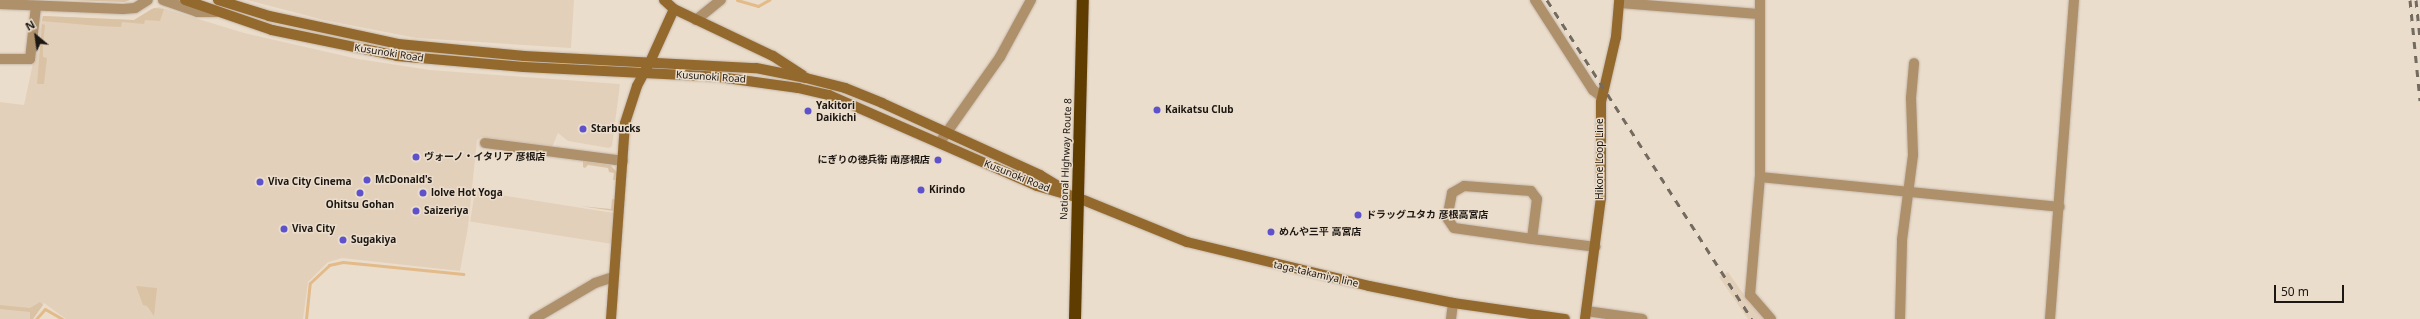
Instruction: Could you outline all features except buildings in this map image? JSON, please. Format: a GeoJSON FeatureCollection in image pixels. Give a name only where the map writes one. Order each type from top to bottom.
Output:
{"type":"FeatureCollection","features":[{"type":"Feature","properties":{"kind":"highway","name":"National Highway Route 8"},"geometry":{"type":"LineString","coordinates":[[1075,319],[1076,198],[1083,0]]}},
{"type":"Feature","properties":{"kind":"main road","name":"Kusunoki Road"},"geometry":{"type":"LineString","coordinates":[[185,0],[216,12],[272,30],[397,56],[482,64],[643,74],[719,76],[798,88],[829,96],[940,142],[1036,186],[1076,198]]}},
{"type":"Feature","properties":{"kind":"main road","name":"Kusunoki Road"},"geometry":{"type":"LineString","coordinates":[[218,0],[269,16],[398,44],[478,52],[756,68],[806,78],[845,88],[946,132],[1040,175],[1076,198]]}},
{"type":"Feature","properties":{"kind":"main road"},"geometry":{"type":"LineString","coordinates":[[664,0],[674,10],[773,56],[806,78]]}},
{"type":"Feature","properties":{"kind":"main road","name":"Hikone Loop Line"},"geometry":{"type":"LineString","coordinates":[[1586,315],[1596,247],[1601,198],[1599,134],[1602,97],[1616,37],[1619,2]]}},
{"type":"Feature","properties":{"kind":"main road"},"geometry":{"type":"LineString","coordinates":[[611,319],[625,123],[636,86],[650,62],[674,10]]}},
{"type":"Feature","properties":{"kind":"main road","name":"taga-takamiya line"},"geometry":{"type":"LineString","coordinates":[[1076,198],[1187,242],[1287,268],[1453,302],[1565,319]]}},
{"type":"Feature","properties":{"kind":"street"},"geometry":{"type":"LineString","coordinates":[[130,9],[136,0]]}},
{"type":"Feature","properties":{"kind":"street"},"geometry":{"type":"LineString","coordinates":[[0,4],[130,9],[139,7],[148,0]]}},
{"type":"Feature","properties":{"kind":"street"},"geometry":{"type":"LineString","coordinates":[[163,0],[197,12],[216,12]]}},
{"type":"Feature","properties":{"kind":"street"},"geometry":{"type":"LineString","coordinates":[[696,20],[721,0]]}},
{"type":"Feature","properties":{"kind":"street"},"geometry":{"type":"LineString","coordinates":[[940,142],[1000,57],[1031,0]]}},
{"type":"Feature","properties":{"kind":"street"},"geometry":{"type":"LineString","coordinates":[[1535,0],[1593,90],[1602,97]]}},
{"type":"Feature","properties":{"kind":"street"},"geometry":{"type":"LineString","coordinates":[[1760,0],[1760,177],[1750,295],[1771,319]]}},
{"type":"Feature","properties":{"kind":"street"},"geometry":{"type":"LineString","coordinates":[[2050,319],[2074,0]]}},
{"type":"Feature","properties":{"kind":"street"},"geometry":{"type":"LineString","coordinates":[[1619,2],[1760,14]]}},
{"type":"Feature","properties":{"kind":"street"},"geometry":{"type":"LineString","coordinates":[[0,59],[30,59],[36,6]]}},
{"type":"Feature","properties":{"kind":"street"},"geometry":{"type":"LineString","coordinates":[[1900,319],[1902,240],[1913,155],[1911,98],[1914,63]]}},
{"type":"Feature","properties":{"kind":"street"},"geometry":{"type":"LineString","coordinates":[[485,143],[623,161]]}},
{"type":"Feature","properties":{"kind":"street"},"geometry":{"type":"LineString","coordinates":[[1760,177],[2059,207]]}},
{"type":"Feature","properties":{"kind":"street"},"geometry":{"type":"LineString","coordinates":[[1532,239],[1537,199],[1531,191],[1464,186],[1452,193],[1447,218],[1454,228],[1532,239],[1596,247]]}},
{"type":"Feature","properties":{"kind":"street"},"geometry":{"type":"LineString","coordinates":[[534,319],[594,283],[613,277]]}},
{"type":"Feature","properties":{"kind":"street"},"geometry":{"type":"LineString","coordinates":[[1451,319],[1453,302]]}},
{"type":"Feature","properties":{"kind":"street"},"geometry":{"type":"LineString","coordinates":[[1586,315],[1642,319]]}},
{"type":"Feature","properties":{"kind":"shaded area"},"geometry":{"type":"Polygon","coordinates":[[[69,0],[130,0],[125,2],[69,0]]]}},
{"type":"Feature","properties":{"kind":"shaded area"},"geometry":{"type":"Polygon","coordinates":[[[247,0],[574,0],[571,48],[416,38],[324,20],[247,0]]]}},
{"type":"Feature","properties":{"kind":"shaded area"},"geometry":{"type":"Polygon","coordinates":[[[159,7],[244,33],[358,59],[430,70],[620,84],[612,146],[609,148],[568,141],[558,133],[552,147],[481,137],[477,140],[468,227],[460,271],[342,258],[328,262],[308,282],[303,319],[66,319],[44,303],[33,319],[0,319],[0,102],[24,105],[43,16],[134,20],[151,9],[159,7]]]}},
{"type":"Feature","properties":{"kind":"shaded area"},"geometry":{"type":"Polygon","coordinates":[[[154,8],[164,9],[160,21],[145,20],[144,24],[122,22],[121,27],[42,21],[43,16],[134,20],[154,8]]]}},
{"type":"Feature","properties":{"kind":"shaded area"},"geometry":{"type":"Polygon","coordinates":[[[42,24],[45,25],[43,57],[47,58],[44,84],[37,84],[42,24]]]}},
{"type":"Feature","properties":{"kind":"shaded area"},"geometry":{"type":"Polygon","coordinates":[[[583,161],[610,165],[618,173],[617,180],[613,180],[614,173],[609,172],[608,168],[588,165],[585,168],[583,167],[583,161]]]}},
{"type":"Feature","properties":{"kind":"shaded area"},"geometry":{"type":"Polygon","coordinates":[[[475,191],[615,213],[610,244],[470,222],[475,191]]]}},
{"type":"Feature","properties":{"kind":"shaded area"},"geometry":{"type":"Polygon","coordinates":[[[612,199],[615,200],[614,211],[580,206],[611,209],[612,199]]]}},
{"type":"Feature","properties":{"kind":"shaded area"},"geometry":{"type":"Polygon","coordinates":[[[1728,272],[1742,292],[1767,319],[1748,319],[1719,277],[1728,272]]]}},
{"type":"Feature","properties":{"kind":"shaded area"},"geometry":{"type":"Polygon","coordinates":[[[136,286],[157,288],[154,316],[147,306],[143,305],[136,286]]]}},
{"type":"Feature","properties":{"kind":"shaded area"},"geometry":{"type":"Polygon","coordinates":[[[40,302],[43,305],[33,319],[30,319],[30,312],[0,309],[0,305],[30,308],[40,302]]]}},
{"type":"Feature","properties":{"kind":"waterway"},"geometry":{"type":"LineString","coordinates":[[737,0],[758,6],[769,0]]}},
{"type":"Feature","properties":{"kind":"waterway"},"geometry":{"type":"LineString","coordinates":[[306,319],[310,283],[329,265],[343,262],[463,274]]}},
{"type":"Feature","properties":{"kind":"waterway"},"geometry":{"type":"LineString","coordinates":[[36,319],[45,309],[62,319]]}},
{"type":"Feature","properties":{"kind":"railway"},"geometry":{"type":"LineString","coordinates":[[1547,0],[1752,319]]}},
{"type":"Feature","properties":{"kind":"railway"},"geometry":{"type":"LineString","coordinates":[[2410,0],[2420,101]]}},
{"type":"Feature","properties":{"kind":"railway"},"geometry":{"type":"LineString","coordinates":[[2416,0],[2420,36]]}},
{"type":"Feature","properties":{"kind":"place","name":"Kaikatsu Club"},"geometry":{"type":"Point","coordinates":[1157,110]}},
{"type":"Feature","properties":{"kind":"place","name":"Yakitori Daikichi"},"geometry":{"type":"Point","coordinates":[808,111]}},
{"type":"Feature","properties":{"kind":"place","name":"Starbucks"},"geometry":{"type":"Point","coordinates":[583,129]}},
{"type":"Feature","properties":{"kind":"place","name":"ヴォーノ・イタリア 彦根店"},"geometry":{"type":"Point","coordinates":[416,157]}},
{"type":"Feature","properties":{"kind":"place","name":"にぎりの徳兵衛 南彦根店"},"geometry":{"type":"Point","coordinates":[938,160]}},
{"type":"Feature","properties":{"kind":"place","name":"McDonald's"},"geometry":{"type":"Point","coordinates":[367,180]}},
{"type":"Feature","properties":{"kind":"place","name":"Viva City Cinema"},"geometry":{"type":"Point","coordinates":[260,182]}},
{"type":"Feature","properties":{"kind":"place","name":"Kirindo"},"geometry":{"type":"Point","coordinates":[921,190]}},
{"type":"Feature","properties":{"kind":"place","name":"Ohitsu Gohan"},"geometry":{"type":"Point","coordinates":[360,193]}},
{"type":"Feature","properties":{"kind":"place","name":"lolve Hot Yoga"},"geometry":{"type":"Point","coordinates":[423,193]}},
{"type":"Feature","properties":{"kind":"place","name":"Saizeriya"},"geometry":{"type":"Point","coordinates":[416,211]}},
{"type":"Feature","properties":{"kind":"place","name":"ドラッグユタカ 彦根高宮店"},"geometry":{"type":"Point","coordinates":[1358,215]}},
{"type":"Feature","properties":{"kind":"place","name":"Viva City"},"geometry":{"type":"Point","coordinates":[284,229]}},
{"type":"Feature","properties":{"kind":"place","name":"めんや三平 高宮店"},"geometry":{"type":"Point","coordinates":[1271,232]}},
{"type":"Feature","properties":{"kind":"place","name":"Sugakiya"},"geometry":{"type":"Point","coordinates":[343,240]}}]}
